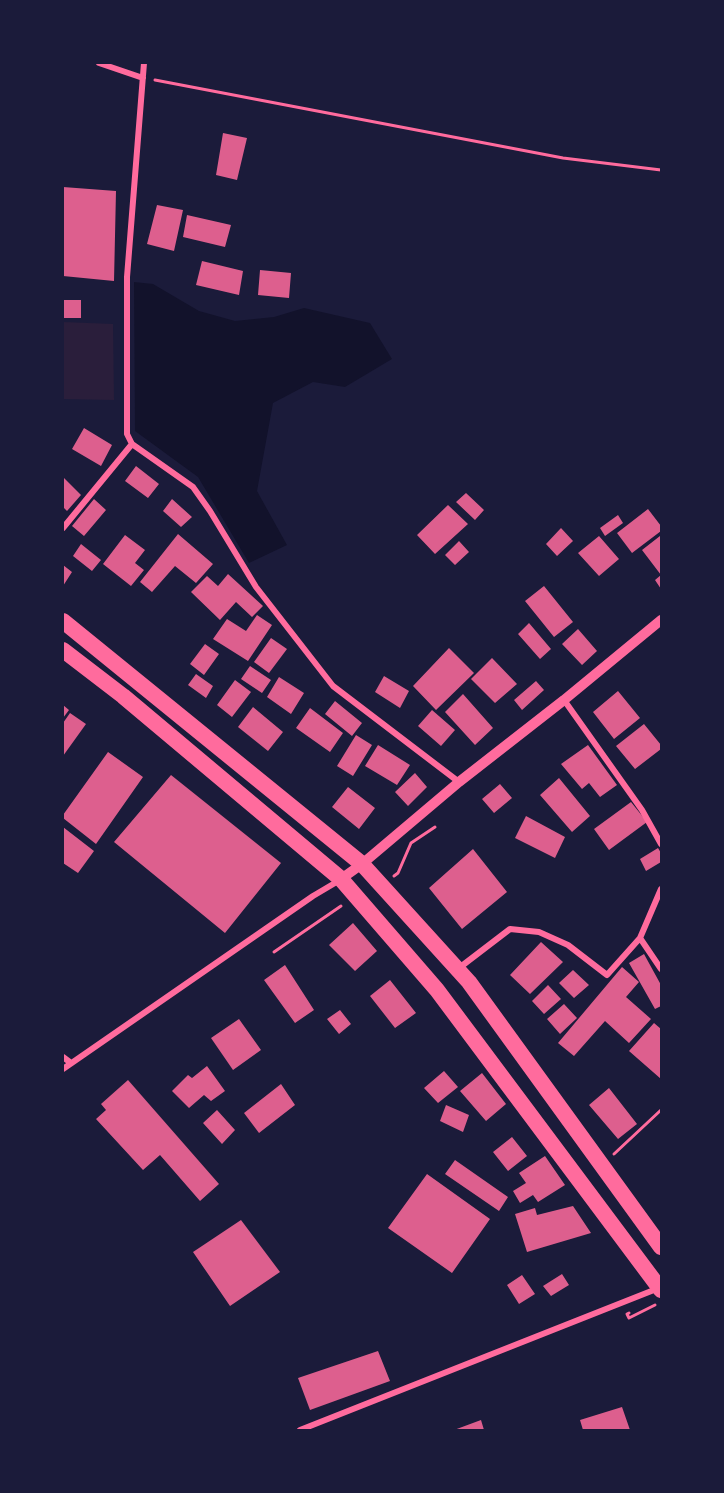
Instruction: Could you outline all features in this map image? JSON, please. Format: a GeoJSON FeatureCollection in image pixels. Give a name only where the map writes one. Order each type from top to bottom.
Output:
{"type":"FeatureCollection","features":[{"type":"Feature","properties":{"kind":"highway"},"geometry":{"type":"LineString","coordinates":[[63,621],[362,864],[469,982],[661,1247]]}},
{"type":"Feature","properties":{"kind":"highway"},"geometry":{"type":"LineString","coordinates":[[63,650],[132,704],[341,879],[437,990],[660,1289]]}},
{"type":"Feature","properties":{"kind":"street"},"geometry":{"type":"LineString","coordinates":[[99,63],[142,78]]}},
{"type":"Feature","properties":{"kind":"street"},"geometry":{"type":"LineString","coordinates":[[144,63],[127,277],[127,434],[132,444],[192,487],[210,510],[256,587],[333,686],[459,782]]}},
{"type":"Feature","properties":{"kind":"street"},"geometry":{"type":"LineString","coordinates":[[63,528],[132,444]]}},
{"type":"Feature","properties":{"kind":"street"},"geometry":{"type":"LineString","coordinates":[[63,1069],[362,864],[459,782],[661,620]]}},
{"type":"Feature","properties":{"kind":"street"},"geometry":{"type":"LineString","coordinates":[[564,700],[642,810],[661,843]]}},
{"type":"Feature","properties":{"kind":"street"},"geometry":{"type":"LineString","coordinates":[[457,970],[510,929],[539,932],[568,945],[607,975],[640,938],[661,889]]}},
{"type":"Feature","properties":{"kind":"street"},"geometry":{"type":"LineString","coordinates":[[640,938],[661,969]]}},
{"type":"Feature","properties":{"kind":"street"},"geometry":{"type":"LineString","coordinates":[[63,1057],[71,1063]]}},
{"type":"Feature","properties":{"kind":"street"},"geometry":{"type":"LineString","coordinates":[[300,1430],[660,1289]]}},
{"type":"Feature","properties":{"kind":"path"},"geometry":{"type":"LineString","coordinates":[[142,78],[563,158],[661,170]]}},
{"type":"Feature","properties":{"kind":"path"},"geometry":{"type":"LineString","coordinates":[[602,1165],[661,1110]]}},
{"type":"Feature","properties":{"kind":"path"},"geometry":{"type":"LineString","coordinates":[[637,1309],[627,1314],[629,1318],[652,1306]]}},
{"type":"Feature","properties":{"kind":"shaded area"},"geometry":{"type":"Polygon","coordinates":[[[134,282],[153,284],[199,311],[235,321],[274,317],[304,308],[370,323],[392,359],[345,387],[313,382],[273,403],[257,491],[287,545],[249,563],[198,477],[135,431],[134,282]]]}},
{"type":"Feature","properties":{"kind":"shaded area"},"geometry":{"type":"Polygon","coordinates":[[[63,322],[113,324],[114,400],[63,399],[63,322]]]}},
{"type":"Feature","properties":{"kind":"building"},"geometry":{"type":"Polygon","coordinates":[[[223,133],[247,138],[237,180],[216,175],[223,133]]]}},
{"type":"Feature","properties":{"kind":"building"},"geometry":{"type":"Polygon","coordinates":[[[63,187],[116,191],[114,281],[63,276],[63,187]]]}},
{"type":"Feature","properties":{"kind":"building"},"geometry":{"type":"Polygon","coordinates":[[[157,205],[183,210],[174,251],[147,244],[157,205]]]}},
{"type":"Feature","properties":{"kind":"building"},"geometry":{"type":"Polygon","coordinates":[[[187,215],[231,225],[225,247],[183,237],[187,215]]]}},
{"type":"Feature","properties":{"kind":"building"},"geometry":{"type":"Polygon","coordinates":[[[202,261],[243,271],[239,295],[196,285],[202,261]]]}},
{"type":"Feature","properties":{"kind":"building"},"geometry":{"type":"Polygon","coordinates":[[[260,270],[291,273],[289,298],[258,295],[260,270]]]}},
{"type":"Feature","properties":{"kind":"building"},"geometry":{"type":"Polygon","coordinates":[[[63,300],[81,300],[81,318],[63,318],[63,300]]]}},
{"type":"Feature","properties":{"kind":"building"},"geometry":{"type":"Polygon","coordinates":[[[84,428],[112,445],[101,466],[72,449],[84,428]]]}},
{"type":"Feature","properties":{"kind":"building"},"geometry":{"type":"Polygon","coordinates":[[[136,466],[159,484],[148,498],[125,481],[136,466]]]}},
{"type":"Feature","properties":{"kind":"building"},"geometry":{"type":"Polygon","coordinates":[[[63,477],[81,495],[67,511],[63,507],[63,477]]]}},
{"type":"Feature","properties":{"kind":"building"},"geometry":{"type":"Polygon","coordinates":[[[466,493],[484,510],[475,520],[456,502],[466,493]]]}},
{"type":"Feature","properties":{"kind":"building"},"geometry":{"type":"Polygon","coordinates":[[[94,499],[106,510],[84,536],[72,526],[94,499]]]}},
{"type":"Feature","properties":{"kind":"building"},"geometry":{"type":"Polygon","coordinates":[[[172,499],[192,517],[181,527],[163,511],[172,499]]]}},
{"type":"Feature","properties":{"kind":"building"},"geometry":{"type":"Polygon","coordinates":[[[448,505],[468,524],[435,554],[417,535],[448,505]]]}},
{"type":"Feature","properties":{"kind":"building"},"geometry":{"type":"Polygon","coordinates":[[[648,509],[661,526],[661,531],[632,553],[617,533],[648,509]]]}},
{"type":"Feature","properties":{"kind":"building"},"geometry":{"type":"Polygon","coordinates":[[[618,515],[623,523],[605,536],[600,528],[618,515]]]}},
{"type":"Feature","properties":{"kind":"building"},"geometry":{"type":"Polygon","coordinates":[[[561,528],[573,541],[557,556],[546,544],[561,528]]]}},
{"type":"Feature","properties":{"kind":"building"},"geometry":{"type":"Polygon","coordinates":[[[178,534],[213,564],[196,583],[175,566],[152,592],[140,582],[178,534]]]}},
{"type":"Feature","properties":{"kind":"building"},"geometry":{"type":"Polygon","coordinates":[[[125,535],[145,550],[135,563],[144,570],[131,586],[103,564],[125,535]]]}},
{"type":"Feature","properties":{"kind":"building"},"geometry":{"type":"Polygon","coordinates":[[[599,536],[619,559],[599,576],[578,553],[599,536]]]}},
{"type":"Feature","properties":{"kind":"building"},"geometry":{"type":"Polygon","coordinates":[[[660,536],[661,538],[661,575],[642,550],[660,536]]]}},
{"type":"Feature","properties":{"kind":"building"},"geometry":{"type":"Polygon","coordinates":[[[459,541],[469,552],[455,565],[445,555],[459,541]]]}},
{"type":"Feature","properties":{"kind":"building"},"geometry":{"type":"Polygon","coordinates":[[[81,544],[101,560],[92,571],[73,556],[81,544]]]}},
{"type":"Feature","properties":{"kind":"building"},"geometry":{"type":"Polygon","coordinates":[[[63,565],[72,572],[63,586],[63,565]]]}},
{"type":"Feature","properties":{"kind":"building"},"geometry":{"type":"Polygon","coordinates":[[[228,574],[263,606],[252,617],[236,602],[220,620],[191,592],[207,576],[218,586],[228,574]]]}},
{"type":"Feature","properties":{"kind":"building"},"geometry":{"type":"Polygon","coordinates":[[[661,575],[661,589],[655,580],[661,575]]]}},
{"type":"Feature","properties":{"kind":"building"},"geometry":{"type":"Polygon","coordinates":[[[544,586],[573,622],[554,637],[525,601],[544,586]]]}},
{"type":"Feature","properties":{"kind":"building"},"geometry":{"type":"Polygon","coordinates":[[[257,615],[272,625],[248,661],[213,639],[227,619],[246,631],[257,615]]]}},
{"type":"Feature","properties":{"kind":"building"},"geometry":{"type":"Polygon","coordinates":[[[529,623],[551,649],[540,659],[518,634],[529,623]]]}},
{"type":"Feature","properties":{"kind":"building"},"geometry":{"type":"Polygon","coordinates":[[[578,629],[597,651],[582,665],[562,644],[578,629]]]}},
{"type":"Feature","properties":{"kind":"building"},"geometry":{"type":"Polygon","coordinates":[[[271,638],[287,649],[269,673],[254,662],[271,638]]]}},
{"type":"Feature","properties":{"kind":"building"},"geometry":{"type":"Polygon","coordinates":[[[205,644],[219,654],[204,675],[190,664],[205,644]]]}},
{"type":"Feature","properties":{"kind":"building"},"geometry":{"type":"Polygon","coordinates":[[[449,648],[474,673],[436,710],[413,686],[449,648]]]}},
{"type":"Feature","properties":{"kind":"building"},"geometry":{"type":"Polygon","coordinates":[[[492,658],[517,684],[495,703],[471,679],[492,658]]]}},
{"type":"Feature","properties":{"kind":"building"},"geometry":{"type":"Polygon","coordinates":[[[250,666],[271,680],[262,693],[241,679],[250,666]]]}},
{"type":"Feature","properties":{"kind":"building"},"geometry":{"type":"Polygon","coordinates":[[[196,674],[213,686],[206,698],[188,685],[196,674]]]}},
{"type":"Feature","properties":{"kind":"building"},"geometry":{"type":"Polygon","coordinates":[[[384,676],[409,691],[400,708],[375,692],[384,676]]]}},
{"type":"Feature","properties":{"kind":"building"},"geometry":{"type":"Polygon","coordinates":[[[279,677],[304,693],[291,714],[267,697],[279,677]]]}},
{"type":"Feature","properties":{"kind":"building"},"geometry":{"type":"Polygon","coordinates":[[[235,680],[251,692],[232,717],[217,705],[235,680]]]}},
{"type":"Feature","properties":{"kind":"building"},"geometry":{"type":"Polygon","coordinates":[[[536,681],[544,690],[522,710],[514,700],[536,681]]]}},
{"type":"Feature","properties":{"kind":"building"},"geometry":{"type":"Polygon","coordinates":[[[618,691],[640,718],[614,739],[593,712],[618,691]]]}},
{"type":"Feature","properties":{"kind":"building"},"geometry":{"type":"Polygon","coordinates":[[[463,694],[493,728],[475,745],[445,712],[463,694]]]}},
{"type":"Feature","properties":{"kind":"building"},"geometry":{"type":"Polygon","coordinates":[[[335,701],[362,723],[352,736],[325,714],[335,701]]]}},
{"type":"Feature","properties":{"kind":"building"},"geometry":{"type":"Polygon","coordinates":[[[63,705],[69,710],[63,718],[63,705]]]}},
{"type":"Feature","properties":{"kind":"building"},"geometry":{"type":"Polygon","coordinates":[[[253,707],[283,732],[268,751],[238,727],[253,707]]]}},
{"type":"Feature","properties":{"kind":"building"},"geometry":{"type":"Polygon","coordinates":[[[310,708],[343,733],[330,752],[296,728],[310,708]]]}},
{"type":"Feature","properties":{"kind":"building"},"geometry":{"type":"Polygon","coordinates":[[[432,710],[455,730],[441,746],[418,726],[432,710]]]}},
{"type":"Feature","properties":{"kind":"building"},"geometry":{"type":"Polygon","coordinates":[[[70,713],[86,724],[63,756],[63,723],[70,713]]]}},
{"type":"Feature","properties":{"kind":"building"},"geometry":{"type":"Polygon","coordinates":[[[644,724],[661,745],[661,749],[635,769],[616,746],[644,724]]]}},
{"type":"Feature","properties":{"kind":"building"},"geometry":{"type":"Polygon","coordinates":[[[356,735],[372,745],[353,776],[337,766],[356,735]]]}},
{"type":"Feature","properties":{"kind":"building"},"geometry":{"type":"Polygon","coordinates":[[[378,745],[410,765],[397,785],[365,766],[378,745]]]}},
{"type":"Feature","properties":{"kind":"building"},"geometry":{"type":"Polygon","coordinates":[[[588,745],[617,785],[600,797],[589,783],[582,789],[561,764],[588,745]]]}},
{"type":"Feature","properties":{"kind":"building"},"geometry":{"type":"Polygon","coordinates":[[[108,752],[143,777],[96,844],[63,818],[63,815],[108,752]]]}},
{"type":"Feature","properties":{"kind":"building"},"geometry":{"type":"Polygon","coordinates":[[[415,773],[427,787],[408,806],[395,792],[415,773]]]}},
{"type":"Feature","properties":{"kind":"building"},"geometry":{"type":"Polygon","coordinates":[[[171,775],[281,863],[225,933],[114,842],[171,775]]]}},
{"type":"Feature","properties":{"kind":"building"},"geometry":{"type":"Polygon","coordinates":[[[559,778],[590,816],[572,832],[540,795],[559,778]]]}},
{"type":"Feature","properties":{"kind":"building"},"geometry":{"type":"Polygon","coordinates":[[[500,784],[512,798],[494,813],[482,799],[500,784]]]}},
{"type":"Feature","properties":{"kind":"building"},"geometry":{"type":"Polygon","coordinates":[[[348,787],[375,808],[359,829],[332,807],[348,787]]]}},
{"type":"Feature","properties":{"kind":"building"},"geometry":{"type":"Polygon","coordinates":[[[631,802],[647,822],[609,850],[594,829],[631,802]]]}},
{"type":"Feature","properties":{"kind":"building"},"geometry":{"type":"Polygon","coordinates":[[[526,816],[565,837],[555,858],[515,838],[526,816]]]}},
{"type":"Feature","properties":{"kind":"building"},"geometry":{"type":"Polygon","coordinates":[[[63,827],[94,851],[78,873],[63,863],[63,827]]]}},
{"type":"Feature","properties":{"kind":"building"},"geometry":{"type":"Polygon","coordinates":[[[658,848],[661,853],[661,862],[646,871],[640,859],[658,848]]]}},
{"type":"Feature","properties":{"kind":"building"},"geometry":{"type":"Polygon","coordinates":[[[473,849],[507,892],[462,929],[429,888],[473,849]]]}},
{"type":"Feature","properties":{"kind":"building"},"geometry":{"type":"Polygon","coordinates":[[[353,923],[377,951],[355,971],[329,945],[353,923]]]}},
{"type":"Feature","properties":{"kind":"building"},"geometry":{"type":"Polygon","coordinates":[[[541,942],[563,962],[530,994],[510,975],[541,942]]]}},
{"type":"Feature","properties":{"kind":"building"},"geometry":{"type":"Polygon","coordinates":[[[644,954],[661,985],[661,1006],[655,1009],[629,963],[644,954]]]}},
{"type":"Feature","properties":{"kind":"building"},"geometry":{"type":"Polygon","coordinates":[[[285,965],[314,1010],[295,1023],[264,980],[285,965]]]}},
{"type":"Feature","properties":{"kind":"building"},"geometry":{"type":"Polygon","coordinates":[[[622,967],[639,982],[626,997],[651,1019],[629,1043],[605,1021],[574,1056],[558,1043],[622,967]]]}},
{"type":"Feature","properties":{"kind":"building"},"geometry":{"type":"Polygon","coordinates":[[[573,970],[589,985],[574,998],[559,983],[573,970]]]}},
{"type":"Feature","properties":{"kind":"building"},"geometry":{"type":"Polygon","coordinates":[[[390,980],[416,1013],[395,1028],[370,996],[390,980]]]}},
{"type":"Feature","properties":{"kind":"building"},"geometry":{"type":"Polygon","coordinates":[[[548,985],[561,999],[544,1014],[532,1001],[548,985]]]}},
{"type":"Feature","properties":{"kind":"building"},"geometry":{"type":"Polygon","coordinates":[[[564,1004],[577,1018],[560,1034],[547,1019],[564,1004]]]}},
{"type":"Feature","properties":{"kind":"building"},"geometry":{"type":"Polygon","coordinates":[[[340,1010],[351,1024],[339,1034],[327,1019],[340,1010]]]}},
{"type":"Feature","properties":{"kind":"building"},"geometry":{"type":"Polygon","coordinates":[[[239,1019],[261,1050],[233,1070],[211,1038],[239,1019]]]}},
{"type":"Feature","properties":{"kind":"building"},"geometry":{"type":"Polygon","coordinates":[[[654,1023],[661,1029],[661,1079],[629,1051],[654,1023]]]}},
{"type":"Feature","properties":{"kind":"building"},"geometry":{"type":"Polygon","coordinates":[[[207,1066],[225,1091],[211,1101],[204,1095],[189,1108],[172,1091],[188,1075],[192,1078],[207,1066]]]}},
{"type":"Feature","properties":{"kind":"building"},"geometry":{"type":"Polygon","coordinates":[[[444,1071],[458,1087],[438,1103],[424,1088],[444,1071]]]}},
{"type":"Feature","properties":{"kind":"building"},"geometry":{"type":"Polygon","coordinates":[[[482,1073],[506,1104],[486,1121],[460,1091],[482,1073]]]}},
{"type":"Feature","properties":{"kind":"building"},"geometry":{"type":"Polygon","coordinates":[[[128,1080],[219,1184],[200,1201],[160,1155],[143,1170],[96,1119],[106,1110],[101,1104],[128,1080]]]}},
{"type":"Feature","properties":{"kind":"building"},"geometry":{"type":"Polygon","coordinates":[[[281,1084],[295,1105],[259,1133],[244,1113],[281,1084]]]}},
{"type":"Feature","properties":{"kind":"building"},"geometry":{"type":"Polygon","coordinates":[[[609,1088],[637,1124],[618,1139],[589,1105],[609,1088]]]}},
{"type":"Feature","properties":{"kind":"building"},"geometry":{"type":"Polygon","coordinates":[[[446,1105],[469,1115],[463,1132],[440,1121],[446,1105]]]}},
{"type":"Feature","properties":{"kind":"building"},"geometry":{"type":"Polygon","coordinates":[[[217,1110],[235,1130],[222,1144],[203,1123],[217,1110]]]}},
{"type":"Feature","properties":{"kind":"building"},"geometry":{"type":"Polygon","coordinates":[[[512,1137],[527,1156],[508,1171],[493,1152],[512,1137]]]}},
{"type":"Feature","properties":{"kind":"building"},"geometry":{"type":"Polygon","coordinates":[[[545,1156],[565,1185],[538,1202],[533,1195],[520,1203],[513,1191],[526,1183],[519,1173],[545,1156]]]}},
{"type":"Feature","properties":{"kind":"building"},"geometry":{"type":"Polygon","coordinates":[[[455,1160],[508,1197],[499,1211],[445,1174],[455,1160]]]}},
{"type":"Feature","properties":{"kind":"building"},"geometry":{"type":"Polygon","coordinates":[[[427,1174],[490,1219],[452,1273],[388,1228],[427,1174]]]}},
{"type":"Feature","properties":{"kind":"building"},"geometry":{"type":"Polygon","coordinates":[[[573,1206],[591,1233],[527,1252],[515,1214],[535,1208],[537,1215],[573,1206]]]}},
{"type":"Feature","properties":{"kind":"building"},"geometry":{"type":"Polygon","coordinates":[[[241,1220],[280,1272],[230,1306],[193,1252],[241,1220]]]}},
{"type":"Feature","properties":{"kind":"building"},"geometry":{"type":"Polygon","coordinates":[[[562,1274],[569,1285],[551,1296],[543,1286],[562,1274]]]}},
{"type":"Feature","properties":{"kind":"building"},"geometry":{"type":"Polygon","coordinates":[[[522,1275],[535,1294],[519,1304],[507,1285],[522,1275]]]}},
{"type":"Feature","properties":{"kind":"building"},"geometry":{"type":"Polygon","coordinates":[[[378,1351],[390,1381],[310,1410],[298,1378],[378,1351]]]}},
{"type":"Feature","properties":{"kind":"building"},"geometry":{"type":"Polygon","coordinates":[[[622,1407],[630,1430],[583,1430],[580,1420],[622,1407]]]}},
{"type":"Feature","properties":{"kind":"building"},"geometry":{"type":"Polygon","coordinates":[[[481,1420],[484,1430],[454,1430],[481,1420]]]}}]}
